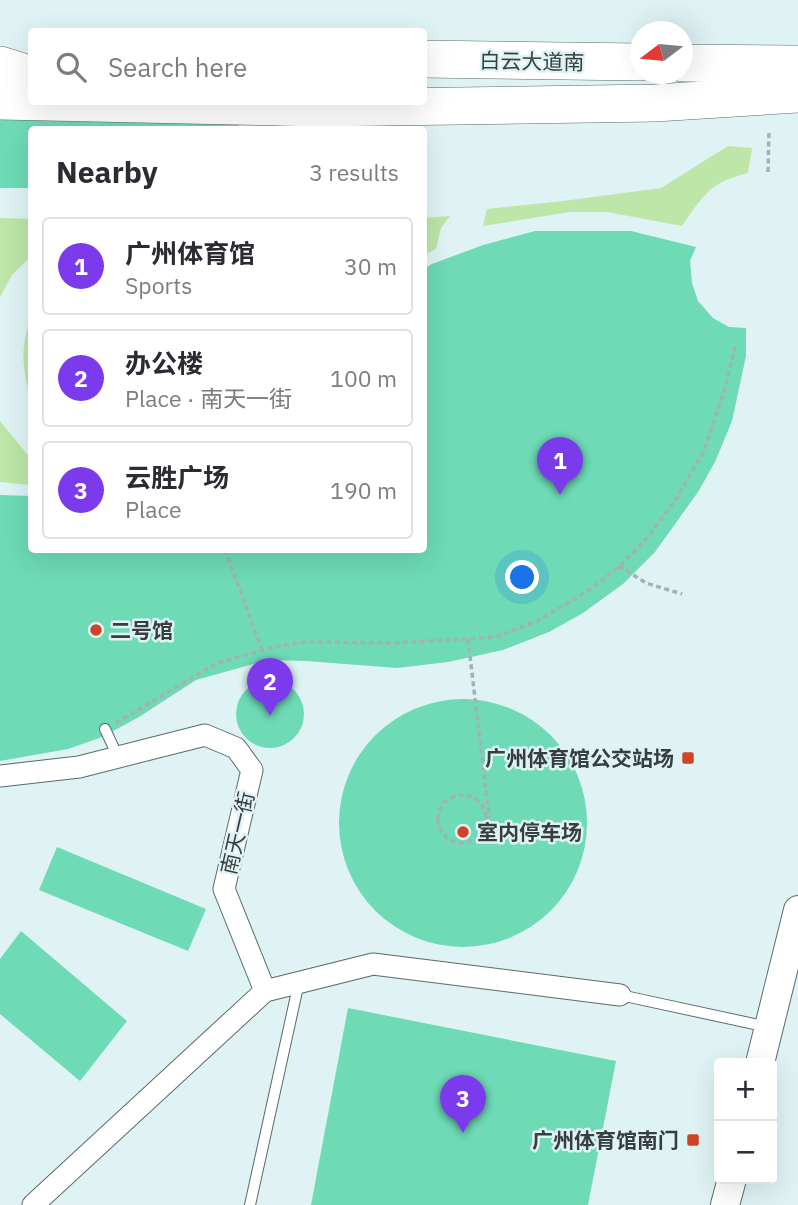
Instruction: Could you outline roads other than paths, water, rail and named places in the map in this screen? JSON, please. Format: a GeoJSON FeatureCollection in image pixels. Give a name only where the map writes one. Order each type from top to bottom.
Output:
{"type":"FeatureCollection","features":[{"type":"Feature","properties":{"kind":"highway"},"geometry":{"type":"LineString","coordinates":[[0,54],[28,55]]}},
{"type":"Feature","properties":{"kind":"highway","name":"白云大道南"},"geometry":{"type":"LineString","coordinates":[[427,60],[630,62]]}},
{"type":"Feature","properties":{"kind":"highway"},"geometry":{"type":"LineString","coordinates":[[693,63],[798,64]]}},
{"type":"Feature","properties":{"kind":"highway"},"geometry":{"type":"LineString","coordinates":[[0,65],[28,74]]}},
{"type":"Feature","properties":{"kind":"highway"},"geometry":{"type":"LineString","coordinates":[[196,105],[319,108],[655,103],[798,94]]}},
{"type":"Feature","properties":{"kind":"highway"},"geometry":{"type":"LineString","coordinates":[[0,101],[28,101]]}},
{"type":"Feature","properties":{"kind":"main road"},"geometry":{"type":"LineString","coordinates":[[761,1058],[797,918]]}},
{"type":"Feature","properties":{"kind":"main road"},"geometry":{"type":"LineString","coordinates":[[725,1205],[731,1184]]}},
{"type":"Feature","properties":{"kind":"street","name":"南天一街"},"geometry":{"type":"LineString","coordinates":[[0,776],[79,766],[205,735],[236,748],[252,770],[224,889],[265,991]]}},
{"type":"Feature","properties":{"kind":"street"},"geometry":{"type":"LineString","coordinates":[[33,1205],[265,991],[373,964],[620,995]]}},
{"type":"Feature","properties":{"kind":"lane"},"geometry":{"type":"LineString","coordinates":[[105,729],[118,757]]}},
{"type":"Feature","properties":{"kind":"lane"},"geometry":{"type":"LineString","coordinates":[[250,1205],[299,982]]}},
{"type":"Feature","properties":{"kind":"lane"},"geometry":{"type":"LineString","coordinates":[[620,995],[769,1028]]}},
{"type":"Feature","properties":{"kind":"place","name":"广州体育馆"},"geometry":{"type":"Point","coordinates":[560,495]}},
{"type":"Feature","properties":{"kind":"place","name":"二号馆"},"geometry":{"type":"Point","coordinates":[96,630]}},
{"type":"Feature","properties":{"kind":"place","name":"办公楼"},"geometry":{"type":"Point","coordinates":[270,716]}},
{"type":"Feature","properties":{"kind":"place","name":"广州体育馆公交站场"},"geometry":{"type":"Point","coordinates":[688,758]}},
{"type":"Feature","properties":{"kind":"place","name":"室内停车场"},"geometry":{"type":"Point","coordinates":[463,832]}},
{"type":"Feature","properties":{"kind":"place","name":"云胜广场"},"geometry":{"type":"Point","coordinates":[463,1133]}},
{"type":"Feature","properties":{"kind":"place","name":"广州体育馆南门"},"geometry":{"type":"Point","coordinates":[693,1140]}}]}
